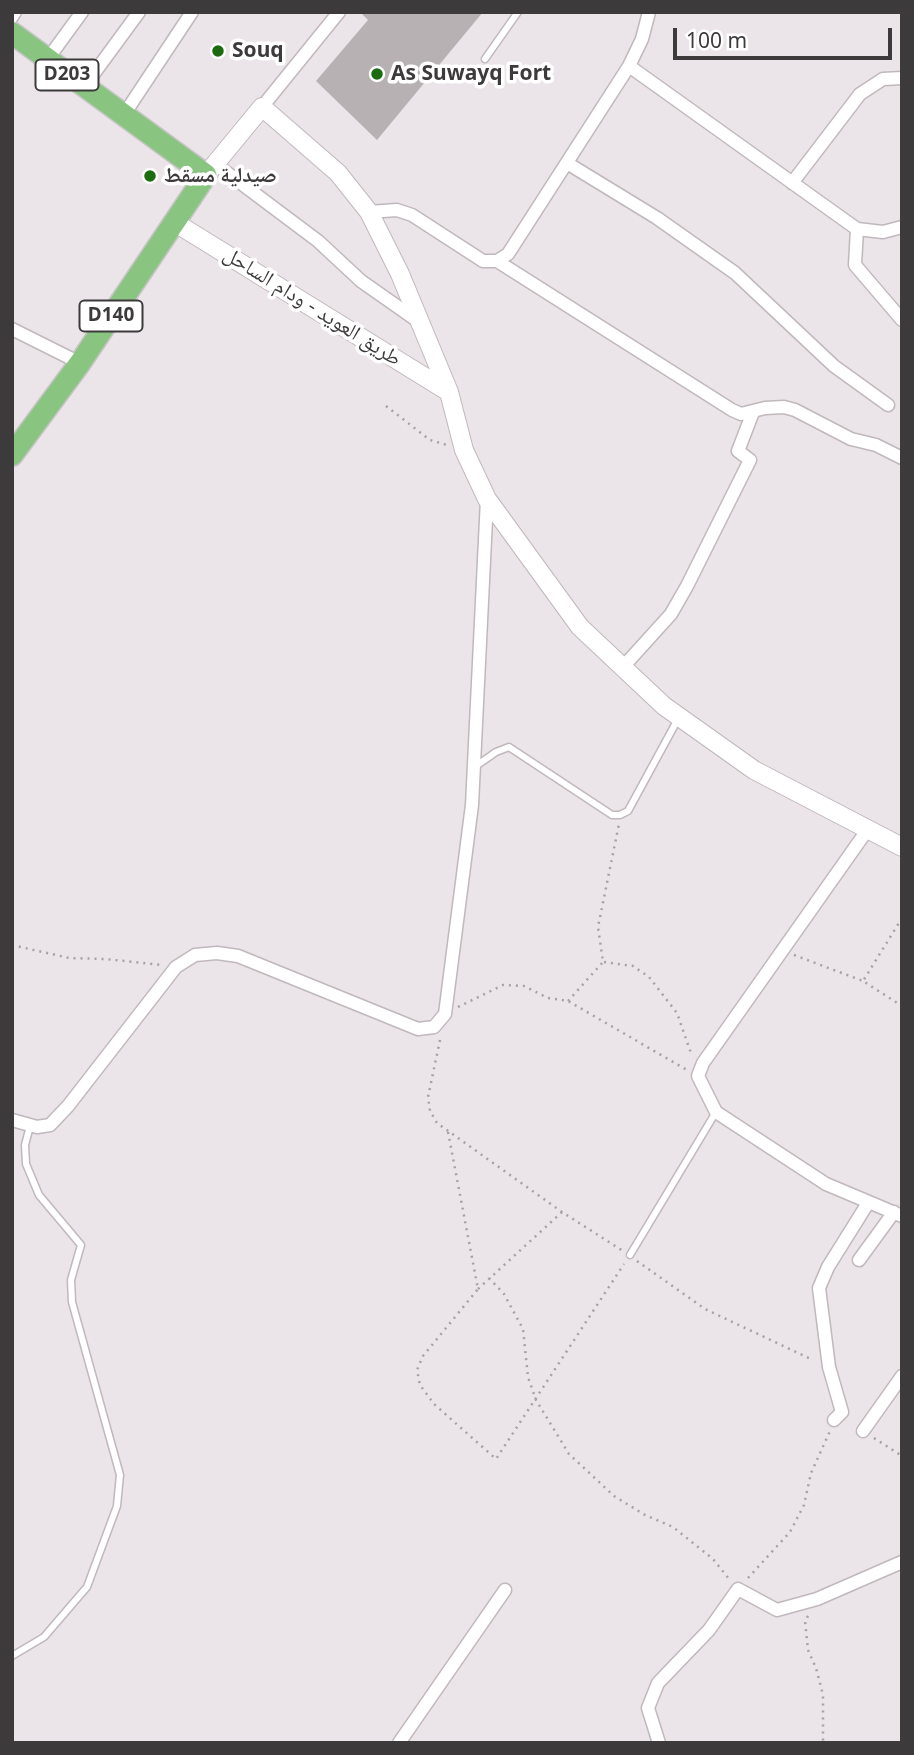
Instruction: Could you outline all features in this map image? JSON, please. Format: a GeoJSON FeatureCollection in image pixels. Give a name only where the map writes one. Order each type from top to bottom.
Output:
{"type":"FeatureCollection","features":[{"type":"Feature","properties":{"kind":"main road","name":"D203"},"geometry":{"type":"LineString","coordinates":[[15,42],[47,60],[123,116],[210,169]]}},
{"type":"Feature","properties":{"kind":"main road","name":"D140"},"geometry":{"type":"LineString","coordinates":[[12,455],[80,363],[210,169],[262,107]]}},
{"type":"Feature","properties":{"kind":"main road","name":"طريق العويد - ودام الساحل"},"geometry":{"type":"LineString","coordinates":[[262,107],[338,173],[369,212],[449,392],[464,450],[487,499],[580,627],[664,706],[754,769],[902,847]]}},
{"type":"Feature","properties":{"kind":"main road","name":"طريق العويد - ودام الساحل"},"geometry":{"type":"LineString","coordinates":[[174,222],[449,392]]}},
{"type":"Feature","properties":{"kind":"street"},"geometry":{"type":"LineString","coordinates":[[12,17],[15,12]]}},
{"type":"Feature","properties":{"kind":"street"},"geometry":{"type":"LineString","coordinates":[[47,60],[82,12]]}},
{"type":"Feature","properties":{"kind":"street"},"geometry":{"type":"LineString","coordinates":[[84,87],[139,12]]}},
{"type":"Feature","properties":{"kind":"street"},"geometry":{"type":"LineString","coordinates":[[123,116],[192,12]]}},
{"type":"Feature","properties":{"kind":"street"},"geometry":{"type":"LineString","coordinates":[[262,107],[339,12]]}},
{"type":"Feature","properties":{"kind":"street"},"geometry":{"type":"LineString","coordinates":[[497,261],[508,254],[629,66],[642,39],[649,12]]}},
{"type":"Feature","properties":{"kind":"street"},"geometry":{"type":"LineString","coordinates":[[629,66],[857,229],[883,232],[902,227]]}},
{"type":"Feature","properties":{"kind":"street"},"geometry":{"type":"LineString","coordinates":[[792,183],[860,94],[883,79],[902,78]]}},
{"type":"Feature","properties":{"kind":"street"},"geometry":{"type":"LineString","coordinates":[[567,163],[657,218],[735,273],[834,366],[888,405]]}},
{"type":"Feature","properties":{"kind":"street"},"geometry":{"type":"LineString","coordinates":[[210,169],[318,241],[361,281],[421,324]]}},
{"type":"Feature","properties":{"kind":"street"},"geometry":{"type":"LineString","coordinates":[[369,212],[397,210],[412,215],[483,261],[497,261],[732,410],[741,414],[765,408],[783,407],[795,410],[851,439],[876,445],[902,458]]}},
{"type":"Feature","properties":{"kind":"street"},"geometry":{"type":"LineString","coordinates":[[857,229],[855,265],[902,320]]}},
{"type":"Feature","properties":{"kind":"street"},"geometry":{"type":"LineString","coordinates":[[12,329],[80,363]]}},
{"type":"Feature","properties":{"kind":"street"},"geometry":{"type":"LineString","coordinates":[[623,667],[671,614],[687,586],[750,460],[738,451],[753,412]]}},
{"type":"Feature","properties":{"kind":"street"},"geometry":{"type":"LineString","coordinates":[[12,1120],[30,1126],[50,1125],[68,1106],[176,967],[195,955],[217,953],[237,956],[418,1029],[434,1027],[445,1014],[471,805],[487,499]]}},
{"type":"Feature","properties":{"kind":"street"},"geometry":{"type":"LineString","coordinates":[[859,1260],[898,1214],[827,1184],[716,1112],[698,1076],[703,1063],[868,830]]}},
{"type":"Feature","properties":{"kind":"street"},"geometry":{"type":"LineString","coordinates":[[834,1420],[842,1412],[829,1367],[819,1288],[828,1267],[868,1203]]}},
{"type":"Feature","properties":{"kind":"street"},"geometry":{"type":"LineString","coordinates":[[863,1431],[902,1376]]}},
{"type":"Feature","properties":{"kind":"street"},"geometry":{"type":"LineString","coordinates":[[659,1743],[648,1708],[657,1683],[709,1630],[738,1589],[777,1610],[817,1599],[902,1562]]}},
{"type":"Feature","properties":{"kind":"street"},"geometry":{"type":"LineString","coordinates":[[399,1743],[505,1590]]}},
{"type":"Feature","properties":{"kind":"lane"},"geometry":{"type":"LineString","coordinates":[[485,59],[518,12]]}},
{"type":"Feature","properties":{"kind":"lane"},"geometry":{"type":"LineString","coordinates":[[473,768],[496,752],[509,747],[612,815],[620,815],[628,811],[679,717]]}},
{"type":"Feature","properties":{"kind":"lane"},"geometry":{"type":"LineString","coordinates":[[630,1255],[716,1112]]}},
{"type":"Feature","properties":{"kind":"lane"},"geometry":{"type":"LineString","coordinates":[[14,1658],[44,1637],[87,1587],[117,1506],[120,1475],[72,1302],[71,1280],[81,1245],[39,1195],[26,1164],[25,1145],[30,1126]]}},
{"type":"Feature","properties":{"kind":"path"},"geometry":{"type":"LineString","coordinates":[[386,406],[430,440],[464,450]]}},
{"type":"Feature","properties":{"kind":"path"},"geometry":{"type":"LineString","coordinates":[[603,962],[598,927],[620,815]]}},
{"type":"Feature","properties":{"kind":"path"},"geometry":{"type":"LineString","coordinates":[[863,981],[902,918]]}},
{"type":"Feature","properties":{"kind":"path"},"geometry":{"type":"LineString","coordinates":[[12,945],[69,958],[176,967]]}},
{"type":"Feature","properties":{"kind":"path"},"geometry":{"type":"LineString","coordinates":[[783,951],[863,981],[902,1006]]}},
{"type":"Feature","properties":{"kind":"path"},"geometry":{"type":"LineString","coordinates":[[568,1001],[603,962]]}},
{"type":"Feature","properties":{"kind":"path"},"geometry":{"type":"LineString","coordinates":[[603,962],[633,966],[649,977],[677,1013],[698,1076]]}},
{"type":"Feature","properties":{"kind":"path"},"geometry":{"type":"LineString","coordinates":[[698,1076],[568,1001],[548,998],[524,986],[503,985],[445,1014],[428,1097],[430,1111],[437,1123],[705,1309],[829,1367]]}},
{"type":"Feature","properties":{"kind":"path"},"geometry":{"type":"LineString","coordinates":[[448,1131],[478,1289]]}},
{"type":"Feature","properties":{"kind":"path"},"geometry":{"type":"LineString","coordinates":[[562,1212],[478,1289],[424,1356],[417,1370],[420,1385],[434,1404],[496,1460],[630,1255]]}},
{"type":"Feature","properties":{"kind":"path"},"geometry":{"type":"LineString","coordinates":[[489,1278],[504,1294],[523,1329],[528,1377],[536,1400],[569,1454],[614,1496],[645,1515],[673,1527],[713,1559],[738,1589],[790,1532],[804,1504],[811,1473],[834,1420]]}},
{"type":"Feature","properties":{"kind":"path"},"geometry":{"type":"LineString","coordinates":[[817,1599],[805,1621],[808,1650],[823,1695],[823,1743]]}},
{"type":"Feature","properties":{"kind":"building","name":"As Suwayq Fort"},"geometry":{"type":"Polygon","coordinates":[[[360,12],[483,12],[377,140],[316,81],[368,20],[360,12]]]}},
{"type":"Feature","properties":{"kind":"place","name":"Souq"},"geometry":{"type":"Point","coordinates":[218,51]}},
{"type":"Feature","properties":{"kind":"place","name":"As Suwayq Fort"},"geometry":{"type":"Point","coordinates":[377,74]}},
{"type":"Feature","properties":{"kind":"place","name":"صيدلية مسقط"},"geometry":{"type":"Point","coordinates":[150,176]}}]}
